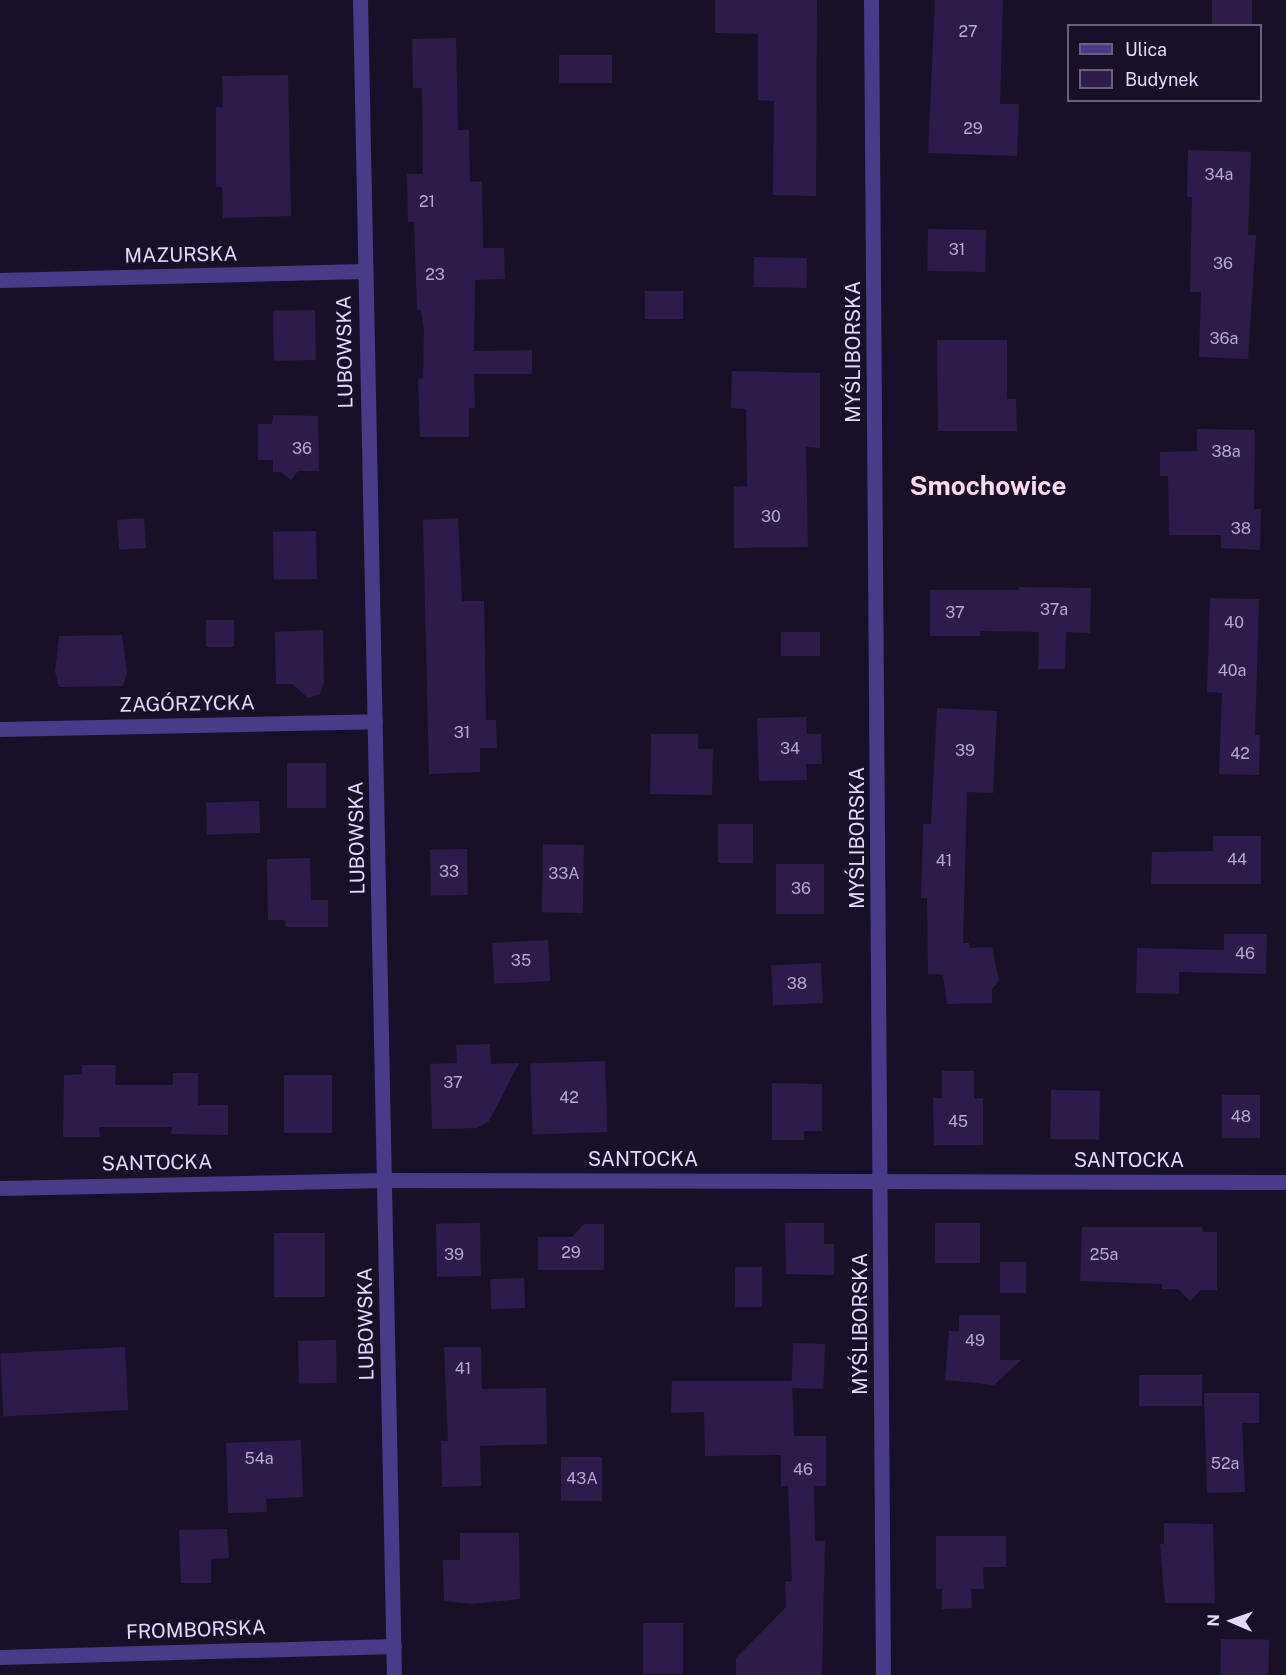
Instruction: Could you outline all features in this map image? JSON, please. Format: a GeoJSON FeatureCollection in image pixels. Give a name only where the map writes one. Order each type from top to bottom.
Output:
{"type":"FeatureCollection","features":[{"type":"Feature","properties":{"kind":"street","name":"LUBOWSKA"},"geometry":{"type":"LineString","coordinates":[[360,0],[394,1675]]}},
{"type":"Feature","properties":{"kind":"street","name":"MYŚLIBORSKA"},"geometry":{"type":"LineString","coordinates":[[871,0],[883,1675]]}},
{"type":"Feature","properties":{"kind":"street","name":"MAZURSKA"},"geometry":{"type":"LineString","coordinates":[[0,280],[364,271]]}},
{"type":"Feature","properties":{"kind":"street","name":"ZAGÓRZYCKA"},"geometry":{"type":"LineString","coordinates":[[0,729],[375,721]]}},
{"type":"Feature","properties":{"kind":"street","name":"SANTOCKA"},"geometry":{"type":"LineString","coordinates":[[0,1188],[385,1180],[1286,1182]]}},
{"type":"Feature","properties":{"kind":"street","name":"FROMBORSKA"},"geometry":{"type":"LineString","coordinates":[[0,1657],[394,1646]]}},
{"type":"Feature","properties":{"kind":"building"},"geometry":{"type":"Polygon","coordinates":[[[715,0],[817,0],[816,196],[773,195],[774,101],[758,100],[758,34],[715,33],[715,0]]]}},
{"type":"Feature","properties":{"kind":"building"},"geometry":{"type":"Polygon","coordinates":[[[935,0],[1003,0],[1000,104],[1019,104],[1017,156],[928,153],[935,0]]]}},
{"type":"Feature","properties":{"kind":"building"},"geometry":{"type":"Polygon","coordinates":[[[1212,0],[1252,0],[1252,24],[1212,24],[1212,0]]]}},
{"type":"Feature","properties":{"kind":"building"},"geometry":{"type":"Polygon","coordinates":[[[456,38],[458,130],[469,130],[470,182],[482,181],[483,248],[504,248],[505,279],[475,280],[474,351],[532,350],[532,374],[474,374],[475,408],[469,408],[469,437],[420,437],[418,379],[423,378],[424,330],[421,310],[417,310],[414,222],[408,222],[407,174],[423,174],[422,88],[413,88],[412,39],[456,38]]]}},
{"type":"Feature","properties":{"kind":"building"},"geometry":{"type":"Polygon","coordinates":[[[559,55],[612,55],[612,83],[559,83],[559,55]]]}},
{"type":"Feature","properties":{"kind":"building"},"geometry":{"type":"Polygon","coordinates":[[[288,75],[291,216],[223,218],[222,187],[216,187],[216,107],[223,107],[222,76],[288,75]]]}},
{"type":"Feature","properties":{"kind":"building"},"geometry":{"type":"Polygon","coordinates":[[[1188,150],[1251,152],[1248,235],[1256,235],[1248,359],[1199,357],[1201,292],[1190,292],[1192,197],[1187,197],[1188,150]]]}},
{"type":"Feature","properties":{"kind":"building"},"geometry":{"type":"Polygon","coordinates":[[[928,229],[986,230],[985,272],[927,271],[928,229]]]}},
{"type":"Feature","properties":{"kind":"building"},"geometry":{"type":"Polygon","coordinates":[[[754,257],[807,258],[806,288],[753,287],[754,257]]]}},
{"type":"Feature","properties":{"kind":"building"},"geometry":{"type":"Polygon","coordinates":[[[645,291],[683,291],[683,319],[645,319],[645,291]]]}},
{"type":"Feature","properties":{"kind":"building"},"geometry":{"type":"Polygon","coordinates":[[[315,310],[316,360],[274,361],[273,311],[315,310]]]}},
{"type":"Feature","properties":{"kind":"building"},"geometry":{"type":"Polygon","coordinates":[[[937,340],[1007,340],[1007,399],[1016,399],[1017,431],[938,431],[937,340]]]}},
{"type":"Feature","properties":{"kind":"building"},"geometry":{"type":"Polygon","coordinates":[[[732,371],[820,373],[820,448],[806,447],[808,547],[734,548],[734,487],[747,486],[746,409],[731,408],[732,371]]]}},
{"type":"Feature","properties":{"kind":"building"},"geometry":{"type":"Polygon","coordinates":[[[273,415],[318,416],[319,471],[298,471],[291,480],[281,472],[273,472],[273,460],[258,460],[258,424],[272,424],[273,415]]]}},
{"type":"Feature","properties":{"kind":"building"},"geometry":{"type":"Polygon","coordinates":[[[1197,429],[1255,430],[1254,509],[1261,509],[1260,550],[1221,548],[1221,535],[1169,535],[1168,476],[1160,476],[1160,452],[1197,451],[1197,429]]]}},
{"type":"Feature","properties":{"kind":"building"},"geometry":{"type":"Polygon","coordinates":[[[144,518],[146,548],[119,550],[117,520],[144,518]]]}},
{"type":"Feature","properties":{"kind":"building"},"geometry":{"type":"Polygon","coordinates":[[[458,518],[462,601],[484,601],[486,720],[496,720],[497,748],[480,748],[480,772],[429,774],[423,520],[458,518]]]}},
{"type":"Feature","properties":{"kind":"building"},"geometry":{"type":"Polygon","coordinates":[[[316,531],[317,579],[274,580],[273,532],[316,531]]]}},
{"type":"Feature","properties":{"kind":"building"},"geometry":{"type":"Polygon","coordinates":[[[1019,587],[1091,588],[1090,633],[1066,632],[1065,669],[1038,669],[1039,632],[980,631],[980,636],[930,636],[930,590],[1019,590],[1019,587]]]}},
{"type":"Feature","properties":{"kind":"building"},"geometry":{"type":"Polygon","coordinates":[[[1210,598],[1259,599],[1255,735],[1260,735],[1259,775],[1219,774],[1222,693],[1207,692],[1210,598]]]}},
{"type":"Feature","properties":{"kind":"building"},"geometry":{"type":"Polygon","coordinates":[[[206,620],[234,620],[234,647],[206,647],[206,620]]]}},
{"type":"Feature","properties":{"kind":"building"},"geometry":{"type":"Polygon","coordinates":[[[323,630],[324,682],[320,694],[308,698],[292,684],[276,684],[275,632],[323,630]]]}},
{"type":"Feature","properties":{"kind":"building"},"geometry":{"type":"Polygon","coordinates":[[[781,632],[820,632],[820,656],[781,656],[781,632]]]}},
{"type":"Feature","properties":{"kind":"building"},"geometry":{"type":"Polygon","coordinates":[[[122,635],[127,673],[123,686],[59,687],[55,671],[59,636],[122,635]]]}},
{"type":"Feature","properties":{"kind":"building"},"geometry":{"type":"Polygon","coordinates":[[[937,708],[997,711],[993,793],[967,792],[963,943],[969,943],[970,948],[992,947],[999,981],[992,989],[992,1003],[947,1004],[943,975],[928,974],[927,898],[921,898],[923,824],[931,824],[937,708]]]}},
{"type":"Feature","properties":{"kind":"building"},"geometry":{"type":"Polygon","coordinates":[[[806,717],[807,734],[821,734],[822,764],[806,764],[807,780],[759,781],[757,718],[806,717]]]}},
{"type":"Feature","properties":{"kind":"building"},"geometry":{"type":"Polygon","coordinates":[[[651,734],[698,734],[698,749],[713,749],[712,795],[650,794],[651,734]]]}},
{"type":"Feature","properties":{"kind":"building"},"geometry":{"type":"Polygon","coordinates":[[[287,763],[326,763],[326,808],[287,808],[287,763]]]}},
{"type":"Feature","properties":{"kind":"building"},"geometry":{"type":"Polygon","coordinates":[[[259,801],[260,833],[207,835],[206,803],[259,801]]]}},
{"type":"Feature","properties":{"kind":"building"},"geometry":{"type":"Polygon","coordinates":[[[718,824],[753,824],[753,863],[718,863],[718,824]]]}},
{"type":"Feature","properties":{"kind":"building"},"geometry":{"type":"Polygon","coordinates":[[[1213,836],[1261,836],[1261,884],[1151,884],[1152,852],[1213,851],[1213,836]]]}},
{"type":"Feature","properties":{"kind":"building"},"geometry":{"type":"Polygon","coordinates":[[[543,844],[584,845],[583,913],[542,912],[543,844]]]}},
{"type":"Feature","properties":{"kind":"building"},"geometry":{"type":"Polygon","coordinates":[[[467,849],[468,895],[431,896],[430,850],[467,849]]]}},
{"type":"Feature","properties":{"kind":"building"},"geometry":{"type":"Polygon","coordinates":[[[310,858],[311,900],[328,900],[328,927],[286,927],[285,920],[268,920],[267,859],[310,858]]]}},
{"type":"Feature","properties":{"kind":"building"},"geometry":{"type":"Polygon","coordinates":[[[776,864],[824,864],[824,914],[776,914],[776,864]]]}},
{"type":"Feature","properties":{"kind":"building"},"geometry":{"type":"Polygon","coordinates":[[[1224,934],[1267,934],[1266,974],[1179,972],[1179,994],[1136,993],[1137,948],[1224,950],[1224,934]]]}},
{"type":"Feature","properties":{"kind":"building"},"geometry":{"type":"Polygon","coordinates":[[[548,940],[550,981],[494,984],[492,943],[548,940]]]}},
{"type":"Feature","properties":{"kind":"building"},"geometry":{"type":"Polygon","coordinates":[[[821,963],[823,1003],[773,1006],[771,966],[821,963]]]}},
{"type":"Feature","properties":{"kind":"building"},"geometry":{"type":"Polygon","coordinates":[[[490,1044],[491,1064],[519,1063],[489,1121],[477,1128],[432,1129],[430,1064],[457,1063],[456,1045],[490,1044]]]}},
{"type":"Feature","properties":{"kind":"building"},"geometry":{"type":"Polygon","coordinates":[[[605,1061],[607,1132],[533,1135],[530,1064],[605,1061]]]}},
{"type":"Feature","properties":{"kind":"building"},"geometry":{"type":"Polygon","coordinates":[[[82,1065],[116,1065],[115,1085],[173,1085],[173,1073],[198,1073],[198,1105],[228,1105],[228,1135],[171,1134],[172,1127],[99,1127],[100,1137],[63,1137],[64,1075],[82,1074],[82,1065]]]}},
{"type":"Feature","properties":{"kind":"building"},"geometry":{"type":"Polygon","coordinates":[[[942,1071],[974,1071],[974,1099],[983,1098],[983,1145],[934,1145],[933,1098],[942,1098],[942,1071]]]}},
{"type":"Feature","properties":{"kind":"building"},"geometry":{"type":"Polygon","coordinates":[[[284,1075],[332,1075],[332,1133],[284,1133],[284,1075]]]}},
{"type":"Feature","properties":{"kind":"building"},"geometry":{"type":"Polygon","coordinates":[[[772,1083],[822,1084],[822,1131],[804,1131],[804,1140],[772,1140],[772,1083]]]}},
{"type":"Feature","properties":{"kind":"building"},"geometry":{"type":"Polygon","coordinates":[[[1051,1090],[1100,1091],[1099,1140],[1050,1139],[1051,1090]]]}},
{"type":"Feature","properties":{"kind":"building"},"geometry":{"type":"Polygon","coordinates":[[[1222,1095],[1260,1095],[1260,1138],[1222,1138],[1222,1095]]]}},
{"type":"Feature","properties":{"kind":"building"},"geometry":{"type":"Polygon","coordinates":[[[480,1223],[481,1276],[437,1277],[436,1224],[480,1223]]]}},
{"type":"Feature","properties":{"kind":"building"},"geometry":{"type":"Polygon","coordinates":[[[785,1223],[824,1223],[824,1244],[834,1244],[834,1275],[786,1274],[785,1223]]]}},
{"type":"Feature","properties":{"kind":"building"},"geometry":{"type":"Polygon","coordinates":[[[935,1223],[980,1223],[980,1263],[935,1263],[935,1223]]]}},
{"type":"Feature","properties":{"kind":"building"},"geometry":{"type":"Polygon","coordinates":[[[584,1224],[604,1224],[604,1270],[538,1270],[538,1237],[572,1237],[584,1224]]]}},
{"type":"Feature","properties":{"kind":"building"},"geometry":{"type":"Polygon","coordinates":[[[1082,1227],[1202,1227],[1203,1232],[1217,1232],[1217,1290],[1201,1290],[1190,1301],[1178,1289],[1162,1289],[1162,1284],[1080,1281],[1082,1227]]]}},
{"type":"Feature","properties":{"kind":"building"},"geometry":{"type":"Polygon","coordinates":[[[274,1233],[325,1233],[325,1297],[274,1297],[274,1233]]]}},
{"type":"Feature","properties":{"kind":"building"},"geometry":{"type":"Polygon","coordinates":[[[1000,1262],[1026,1262],[1026,1293],[1000,1293],[1000,1262]]]}},
{"type":"Feature","properties":{"kind":"building"},"geometry":{"type":"Polygon","coordinates":[[[735,1267],[762,1267],[762,1307],[735,1307],[735,1267]]]}},
{"type":"Feature","properties":{"kind":"building"},"geometry":{"type":"Polygon","coordinates":[[[524,1278],[525,1308],[491,1309],[490,1279],[524,1278]]]}},
{"type":"Feature","properties":{"kind":"building"},"geometry":{"type":"Polygon","coordinates":[[[959,1315],[1000,1315],[1000,1360],[1021,1360],[994,1385],[945,1380],[949,1331],[959,1331],[959,1315]]]}},
{"type":"Feature","properties":{"kind":"building"},"geometry":{"type":"Polygon","coordinates":[[[336,1340],[337,1383],[299,1384],[298,1341],[336,1340]]]}},
{"type":"Feature","properties":{"kind":"building"},"geometry":{"type":"Polygon","coordinates":[[[793,1343],[825,1344],[823,1389],[791,1388],[793,1343]]]}},
{"type":"Feature","properties":{"kind":"building"},"geometry":{"type":"Polygon","coordinates":[[[125,1347],[128,1410],[3,1416],[0,1354],[125,1347]]]}},
{"type":"Feature","properties":{"kind":"building"},"geometry":{"type":"Polygon","coordinates":[[[444,1347],[481,1347],[482,1389],[546,1388],[547,1444],[480,1446],[481,1486],[442,1487],[441,1441],[448,1441],[444,1347]]]}},
{"type":"Feature","properties":{"kind":"building"},"geometry":{"type":"Polygon","coordinates":[[[1139,1375],[1202,1375],[1202,1406],[1139,1406],[1139,1375]]]}},
{"type":"Feature","properties":{"kind":"building"},"geometry":{"type":"Polygon","coordinates":[[[672,1381],[792,1381],[794,1436],[826,1436],[826,1486],[814,1486],[815,1541],[825,1541],[822,1675],[736,1675],[736,1658],[786,1607],[785,1582],[792,1581],[788,1486],[781,1486],[781,1455],[705,1456],[704,1412],[671,1413],[672,1381]]]}},
{"type":"Feature","properties":{"kind":"building"},"geometry":{"type":"Polygon","coordinates":[[[1204,1393],[1259,1393],[1259,1423],[1242,1423],[1245,1492],[1207,1493],[1204,1393]]]}},
{"type":"Feature","properties":{"kind":"building"},"geometry":{"type":"Polygon","coordinates":[[[301,1440],[303,1497],[266,1499],[267,1512],[228,1513],[226,1443],[301,1440]]]}},
{"type":"Feature","properties":{"kind":"building"},"geometry":{"type":"Polygon","coordinates":[[[561,1457],[602,1457],[602,1501],[561,1501],[561,1457]]]}},
{"type":"Feature","properties":{"kind":"building"},"geometry":{"type":"Polygon","coordinates":[[[1164,1523],[1213,1524],[1215,1603],[1165,1603],[1160,1544],[1164,1544],[1164,1523]]]}},
{"type":"Feature","properties":{"kind":"building"},"geometry":{"type":"Polygon","coordinates":[[[227,1529],[229,1558],[211,1559],[211,1583],[181,1583],[179,1530],[227,1529]]]}},
{"type":"Feature","properties":{"kind":"building"},"geometry":{"type":"Polygon","coordinates":[[[460,1533],[519,1533],[520,1599],[472,1604],[444,1601],[443,1560],[460,1560],[460,1533]]]}},
{"type":"Feature","properties":{"kind":"building"},"geometry":{"type":"Polygon","coordinates":[[[936,1536],[1006,1536],[1006,1567],[983,1567],[984,1589],[971,1589],[972,1608],[942,1609],[942,1589],[936,1589],[936,1536]]]}},
{"type":"Feature","properties":{"kind":"building"},"geometry":{"type":"Polygon","coordinates":[[[643,1623],[683,1623],[683,1674],[643,1674],[643,1623]]]}},
{"type":"Feature","properties":{"kind":"building"},"geometry":{"type":"Polygon","coordinates":[[[1221,1639],[1269,1640],[1268,1675],[1220,1675],[1221,1639]]]}},
{"type":"Feature","properties":{"kind":"district","name":"Smochowice"},"geometry":{"type":"Point","coordinates":[988,486]}}]}
